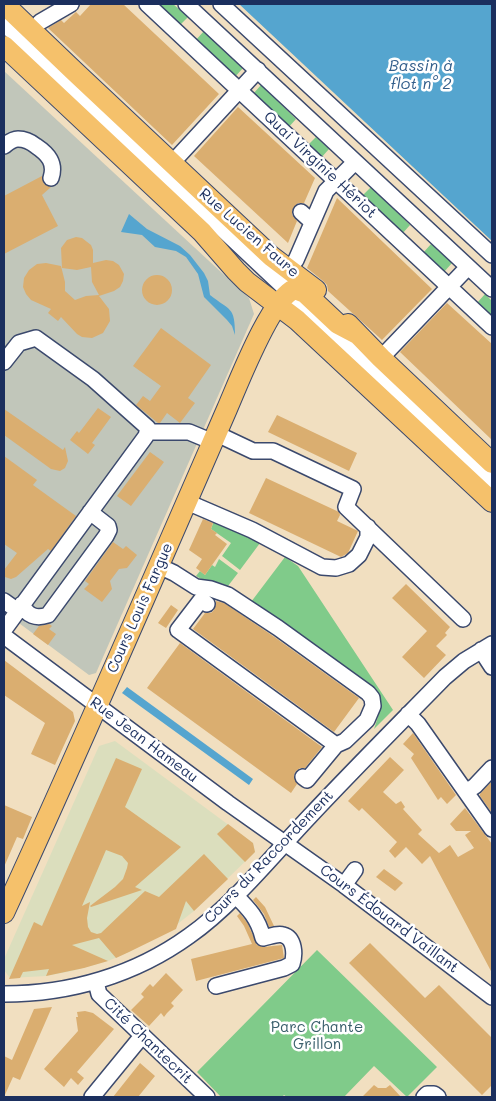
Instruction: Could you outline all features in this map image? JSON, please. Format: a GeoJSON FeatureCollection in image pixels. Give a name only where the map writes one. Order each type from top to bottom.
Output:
{"type":"FeatureCollection","features":[{"type":"Feature","properties":{"kind":"main road","name":"Rue Lucien Faure"},"geometry":{"type":"LineString","coordinates":[[4,4],[271,256],[281,286],[297,320],[492,502]]}},
{"type":"Feature","properties":{"kind":"main road","name":"Rue Lucien Faure"},"geometry":{"type":"LineString","coordinates":[[4,46],[202,232],[247,282],[281,286],[312,286],[381,358],[492,463]]}},
{"type":"Feature","properties":{"kind":"main road","name":"Cours Louis Fargue"},"geometry":{"type":"LineString","coordinates":[[4,913],[159,566],[281,286]]}},
{"type":"Feature","properties":{"kind":"street"},"geometry":{"type":"LineString","coordinates":[[40,22],[71,4]]}},
{"type":"Feature","properties":{"kind":"street","name":"Quai Virginie Hériot"},"geometry":{"type":"LineString","coordinates":[[147,4],[492,327]]}},
{"type":"Feature","properties":{"kind":"street","name":"Quai Virginie Hériot"},"geometry":{"type":"LineString","coordinates":[[186,4],[492,289]]}},
{"type":"Feature","properties":{"kind":"street"},"geometry":{"type":"LineString","coordinates":[[221,4],[492,255]]}},
{"type":"Feature","properties":{"kind":"street"},"geometry":{"type":"LineString","coordinates":[[182,38],[201,17]]}},
{"type":"Feature","properties":{"kind":"street"},"geometry":{"type":"LineString","coordinates":[[4,24],[492,483]]}},
{"type":"Feature","properties":{"kind":"street"},"geometry":{"type":"LineString","coordinates":[[172,163],[258,70]]}},
{"type":"Feature","properties":{"kind":"street"},"geometry":{"type":"LineString","coordinates":[[294,141],[312,121]]}},
{"type":"Feature","properties":{"kind":"street"},"geometry":{"type":"LineString","coordinates":[[4,146],[18,139],[29,141],[48,154],[52,163],[53,173],[51,178]]}},
{"type":"Feature","properties":{"kind":"street"},"geometry":{"type":"LineString","coordinates":[[281,286],[296,260],[298,238],[310,216],[326,191],[355,162]]}},
{"type":"Feature","properties":{"kind":"street"},"geometry":{"type":"LineString","coordinates":[[410,250],[429,230]]}},
{"type":"Feature","properties":{"kind":"street"},"geometry":{"type":"LineString","coordinates":[[381,358],[468,267]]}},
{"type":"Feature","properties":{"kind":"street"},"geometry":{"type":"LineString","coordinates":[[4,362],[19,342],[36,338],[93,378],[148,428],[146,436],[4,630]]}},
{"type":"Feature","properties":{"kind":"street"},"geometry":{"type":"LineString","coordinates":[[147,432],[189,432],[215,438],[253,451],[272,451],[353,489],[346,507],[463,619]]}},
{"type":"Feature","properties":{"kind":"street"},"geometry":{"type":"LineString","coordinates":[[187,502],[252,530],[322,567],[336,568],[348,564],[359,555],[368,538],[368,527]]}},
{"type":"Feature","properties":{"kind":"street"},"geometry":{"type":"LineString","coordinates":[[4,600],[33,616],[40,618],[48,615],[109,530],[108,526],[90,512]]}},
{"type":"Feature","properties":{"kind":"street"},"geometry":{"type":"LineString","coordinates":[[159,566],[196,587],[211,589],[228,595],[278,628],[368,693],[372,698],[373,706],[367,720],[345,741],[336,745],[307,780],[303,777]]}},
{"type":"Feature","properties":{"kind":"street"},"geometry":{"type":"LineString","coordinates":[[207,604],[201,600],[178,630],[336,745]]}},
{"type":"Feature","properties":{"kind":"street","name":"Rue Jean Hameau"},"geometry":{"type":"LineString","coordinates":[[4,636],[97,704],[166,758],[284,843]]}},
{"type":"Feature","properties":{"kind":"street"},"geometry":{"type":"LineString","coordinates":[[487,647],[492,667]]}},
{"type":"Feature","properties":{"kind":"street","name":"Cours du Raccordement"},"geometry":{"type":"LineString","coordinates":[[4,994],[52,991],[96,982],[136,967],[165,952],[190,935],[235,895],[453,669],[487,647]]}},
{"type":"Feature","properties":{"kind":"street"},"geometry":{"type":"LineString","coordinates":[[408,714],[418,724],[492,829]]}},
{"type":"Feature","properties":{"kind":"street"},"geometry":{"type":"LineString","coordinates":[[466,792],[475,786],[492,768]]}},
{"type":"Feature","properties":{"kind":"street","name":"Cours Édouard Vaillant"},"geometry":{"type":"LineString","coordinates":[[284,843],[344,885],[492,997]]}},
{"type":"Feature","properties":{"kind":"street"},"geometry":{"type":"LineString","coordinates":[[344,885],[355,870]]}},
{"type":"Feature","properties":{"kind":"street"},"geometry":{"type":"LineString","coordinates":[[216,986],[284,968],[292,964],[294,956],[292,942],[286,935],[281,934],[263,938],[259,924],[254,916],[235,895]]}},
{"type":"Feature","properties":{"kind":"street","name":"Cité Chantecrit"},"geometry":{"type":"LineString","coordinates":[[96,982],[100,994],[207,1097]]}},
{"type":"Feature","properties":{"kind":"street"},"geometry":{"type":"LineString","coordinates":[[92,1097],[142,1036]]}},
{"type":"Feature","properties":{"kind":"street"},"geometry":{"type":"LineString","coordinates":[[424,1097],[427,1094],[434,1094],[438,1097]]}},
{"type":"Feature","properties":{"kind":"shaded area"},"geometry":{"type":"Polygon","coordinates":[[[4,71],[249,298],[254,314],[96,673],[89,675],[4,612],[4,71]]]}},
{"type":"Feature","properties":{"kind":"shaded area"},"geometry":{"type":"Polygon","coordinates":[[[115,741],[253,843],[255,852],[194,911],[175,926],[129,952],[108,961],[72,971],[46,976],[10,978],[4,970],[4,959],[99,746],[115,741]]]}},
{"type":"Feature","properties":{"kind":"green space"},"geometry":{"type":"Polygon","coordinates":[[[155,4],[173,4],[188,17],[179,26],[155,4]]]}},
{"type":"Feature","properties":{"kind":"green space"},"geometry":{"type":"Polygon","coordinates":[[[204,31],[243,68],[234,78],[195,41],[204,31]]]}},
{"type":"Feature","properties":{"kind":"green space"},"geometry":{"type":"Polygon","coordinates":[[[261,85],[296,119],[288,128],[253,94],[261,85]]]}},
{"type":"Feature","properties":{"kind":"green space"},"geometry":{"type":"Polygon","coordinates":[[[316,137],[329,149],[321,158],[308,145],[316,137]]]}},
{"type":"Feature","properties":{"kind":"green space"},"geometry":{"type":"Polygon","coordinates":[[[371,187],[410,225],[402,234],[362,196],[371,187]]]}},
{"type":"Feature","properties":{"kind":"green space"},"geometry":{"type":"Polygon","coordinates":[[[431,244],[452,263],[444,272],[423,253],[431,244]]]}},
{"type":"Feature","properties":{"kind":"green space"},"geometry":{"type":"Polygon","coordinates":[[[485,294],[492,301],[492,318],[477,303],[485,294]]]}},
{"type":"Feature","properties":{"kind":"green space"},"geometry":{"type":"Polygon","coordinates":[[[215,518],[263,539],[240,570],[222,556],[231,543],[211,529],[215,518]]]}},
{"type":"Feature","properties":{"kind":"green space"},"geometry":{"type":"Polygon","coordinates":[[[285,557],[298,566],[393,710],[374,729],[379,709],[377,696],[251,602],[285,557]]]}},
{"type":"Feature","properties":{"kind":"green space"},"geometry":{"type":"Polygon","coordinates":[[[219,559],[238,573],[228,586],[196,576],[200,571],[205,575],[212,565],[215,567],[219,559]]]}},
{"type":"Feature","properties":{"kind":"green space","name":"Parc Chante Grillon"},"geometry":{"type":"Polygon","coordinates":[[[317,950],[437,1067],[407,1097],[374,1066],[344,1097],[287,1097],[284,1095],[282,1097],[221,1097],[197,1072],[317,950]]]}},
{"type":"Feature","properties":{"kind":"water","name":"Bassin à flot n° 2"},"geometry":{"type":"Polygon","coordinates":[[[239,4],[492,4],[492,241],[239,4]]]}},
{"type":"Feature","properties":{"kind":"water"},"geometry":{"type":"Polygon","coordinates":[[[129,214],[147,229],[180,246],[190,255],[208,281],[210,295],[230,310],[234,319],[235,335],[232,326],[204,297],[198,274],[186,257],[176,251],[155,247],[142,235],[121,232],[129,214]]]}},
{"type":"Feature","properties":{"kind":"water"},"geometry":{"type":"Polygon","coordinates":[[[127,687],[253,779],[249,785],[122,693],[127,687]]]}},
{"type":"Feature","properties":{"kind":"building"},"geometry":{"type":"Polygon","coordinates":[[[91,4],[123,4],[219,94],[172,145],[48,28],[61,20],[64,23],[76,12],[80,16],[91,4]]]}},
{"type":"Feature","properties":{"kind":"building"},"geometry":{"type":"Polygon","coordinates":[[[238,107],[315,178],[304,203],[298,203],[292,210],[292,215],[297,221],[288,243],[194,156],[238,107]]]}},
{"type":"Feature","properties":{"kind":"building"},"geometry":{"type":"Polygon","coordinates":[[[42,176],[44,184],[51,187],[42,195],[58,226],[4,254],[4,196],[42,176]]]}},
{"type":"Feature","properties":{"kind":"building"},"geometry":{"type":"Polygon","coordinates":[[[337,198],[432,289],[382,340],[328,291],[327,285],[307,268],[337,198]]]}},
{"type":"Feature","properties":{"kind":"building"},"geometry":{"type":"Polygon","coordinates":[[[76,237],[82,238],[91,245],[93,263],[106,260],[113,261],[119,265],[124,274],[120,287],[99,296],[109,309],[110,321],[103,333],[92,338],[82,337],[77,334],[61,317],[58,321],[48,313],[51,309],[31,300],[23,287],[24,278],[29,270],[37,264],[46,263],[61,266],[65,291],[75,300],[86,296],[99,295],[92,282],[91,267],[77,270],[62,268],[61,248],[67,240],[76,237]]]}},
{"type":"Feature","properties":{"kind":"building"},"geometry":{"type":"Polygon","coordinates":[[[157,275],[163,276],[171,284],[171,296],[163,304],[157,305],[151,304],[143,296],[142,290],[143,284],[151,276],[157,275]]]}},
{"type":"Feature","properties":{"kind":"building"},"geometry":{"type":"Polygon","coordinates":[[[447,303],[492,344],[492,440],[400,352],[447,303]]]}},
{"type":"Feature","properties":{"kind":"building"},"geometry":{"type":"Polygon","coordinates":[[[161,328],[211,365],[188,398],[195,403],[180,423],[167,413],[158,423],[136,405],[143,396],[150,401],[161,386],[133,366],[161,328]]]}},
{"type":"Feature","properties":{"kind":"building"},"geometry":{"type":"Polygon","coordinates":[[[98,408],[111,417],[92,443],[95,445],[88,454],[70,440],[77,431],[79,433],[98,408]]]}},
{"type":"Feature","properties":{"kind":"building"},"geometry":{"type":"Polygon","coordinates":[[[4,409],[63,450],[65,447],[68,461],[65,468],[60,471],[51,469],[4,435],[4,409]]]}},
{"type":"Feature","properties":{"kind":"building"},"geometry":{"type":"Polygon","coordinates":[[[277,415],[357,453],[349,471],[268,432],[277,415]]]}},
{"type":"Feature","properties":{"kind":"building"},"geometry":{"type":"Polygon","coordinates":[[[150,452],[164,462],[131,506],[117,496],[150,452]]]}},
{"type":"Feature","properties":{"kind":"building"},"geometry":{"type":"Polygon","coordinates":[[[4,456],[37,480],[33,485],[76,516],[51,551],[48,549],[16,577],[11,579],[5,577],[4,570],[17,553],[4,544],[4,456]]]}},
{"type":"Feature","properties":{"kind":"building"},"geometry":{"type":"Polygon","coordinates":[[[266,478],[339,512],[340,515],[337,521],[358,531],[348,553],[341,557],[249,513],[266,478]]]}},
{"type":"Feature","properties":{"kind":"building"},"geometry":{"type":"Polygon","coordinates":[[[203,519],[213,523],[211,529],[217,533],[215,535],[227,544],[205,575],[196,568],[202,559],[189,550],[203,519]]]}},
{"type":"Feature","properties":{"kind":"building"},"geometry":{"type":"Polygon","coordinates":[[[113,542],[123,549],[126,546],[137,555],[127,568],[119,569],[110,581],[112,589],[102,602],[84,589],[89,584],[85,581],[113,542]]]}},
{"type":"Feature","properties":{"kind":"building"},"geometry":{"type":"Polygon","coordinates":[[[406,584],[450,627],[445,633],[447,635],[436,646],[446,655],[424,678],[402,657],[427,631],[392,598],[406,584]]]}},
{"type":"Feature","properties":{"kind":"building"},"geometry":{"type":"Polygon","coordinates":[[[216,601],[224,603],[273,636],[359,698],[334,732],[193,629],[205,613],[211,613],[214,610],[216,601]]]}},
{"type":"Feature","properties":{"kind":"building"},"geometry":{"type":"Polygon","coordinates":[[[171,605],[178,610],[166,628],[158,623],[171,605]]]}},
{"type":"Feature","properties":{"kind":"building"},"geometry":{"type":"Polygon","coordinates":[[[49,624],[52,626],[49,629],[56,634],[48,645],[33,634],[39,626],[49,624]]]}},
{"type":"Feature","properties":{"kind":"building"},"geometry":{"type":"Polygon","coordinates":[[[180,643],[322,747],[305,768],[300,768],[295,772],[294,776],[297,784],[291,793],[147,688],[180,643]]]}},
{"type":"Feature","properties":{"kind":"building"},"geometry":{"type":"Polygon","coordinates":[[[4,660],[73,712],[75,721],[55,765],[31,754],[45,723],[4,695],[4,660]]]}},
{"type":"Feature","properties":{"kind":"building"},"geometry":{"type":"Polygon","coordinates":[[[413,733],[456,795],[447,804],[441,797],[438,800],[411,758],[414,754],[403,744],[413,733]]]}},
{"type":"Feature","properties":{"kind":"building"},"geometry":{"type":"Polygon","coordinates":[[[390,757],[404,770],[383,792],[396,804],[401,801],[405,807],[403,809],[422,830],[418,834],[439,853],[450,845],[458,857],[474,848],[465,835],[471,831],[456,831],[450,824],[465,808],[492,844],[492,973],[430,856],[422,864],[406,847],[395,858],[389,851],[397,842],[362,808],[359,811],[348,801],[390,757]]]}},
{"type":"Feature","properties":{"kind":"building"},"geometry":{"type":"Polygon","coordinates":[[[116,758],[142,769],[125,807],[181,847],[135,887],[142,890],[91,907],[123,879],[127,868],[128,863],[122,856],[106,850],[82,906],[90,902],[87,918],[88,927],[91,932],[101,933],[145,891],[159,897],[204,854],[228,879],[194,911],[186,901],[176,929],[116,958],[99,938],[72,945],[108,961],[46,976],[49,969],[23,972],[20,978],[9,979],[34,922],[42,926],[116,758]]]}},
{"type":"Feature","properties":{"kind":"building"},"geometry":{"type":"Polygon","coordinates":[[[492,781],[492,813],[480,794],[492,781]]]}},
{"type":"Feature","properties":{"kind":"building"},"geometry":{"type":"Polygon","coordinates":[[[4,805],[32,817],[23,839],[17,837],[4,867],[4,805]]]}},
{"type":"Feature","properties":{"kind":"building"},"geometry":{"type":"Polygon","coordinates":[[[228,824],[253,843],[255,852],[245,862],[217,834],[228,824]]]}},
{"type":"Feature","properties":{"kind":"building"},"geometry":{"type":"Polygon","coordinates":[[[384,869],[403,883],[395,891],[376,877],[384,869]]]}},
{"type":"Feature","properties":{"kind":"building"},"geometry":{"type":"Polygon","coordinates":[[[256,897],[265,907],[274,926],[269,927],[264,914],[253,900],[256,897]]]}},
{"type":"Feature","properties":{"kind":"building"},"geometry":{"type":"Polygon","coordinates":[[[240,913],[248,924],[257,945],[264,947],[282,945],[284,958],[196,981],[191,959],[252,944],[237,916],[240,913]]]}},
{"type":"Feature","properties":{"kind":"building"},"geometry":{"type":"Polygon","coordinates":[[[370,943],[425,998],[439,985],[492,1038],[492,1085],[482,1095],[349,963],[370,943]]]}},
{"type":"Feature","properties":{"kind":"building"},"geometry":{"type":"Polygon","coordinates":[[[166,973],[183,990],[171,1003],[174,1006],[164,1017],[161,1013],[149,1026],[131,1010],[144,997],[141,994],[147,987],[150,984],[153,987],[166,973]]]}},
{"type":"Feature","properties":{"kind":"building"},"geometry":{"type":"Polygon","coordinates":[[[52,1007],[20,1080],[13,1077],[4,1097],[4,1056],[12,1060],[34,1009],[52,1007]]]}},
{"type":"Feature","properties":{"kind":"building"},"geometry":{"type":"Polygon","coordinates":[[[77,1012],[93,1013],[114,1029],[77,1072],[84,1078],[78,1085],[71,1078],[64,1087],[44,1069],[78,1031],[77,1012]]]}},
{"type":"Feature","properties":{"kind":"building"},"geometry":{"type":"Polygon","coordinates":[[[140,1063],[155,1076],[138,1097],[113,1097],[140,1063]]]}},
{"type":"Feature","properties":{"kind":"building"},"geometry":{"type":"Polygon","coordinates":[[[374,1085],[378,1088],[386,1088],[390,1085],[401,1097],[362,1097],[374,1085]]]}}]}
